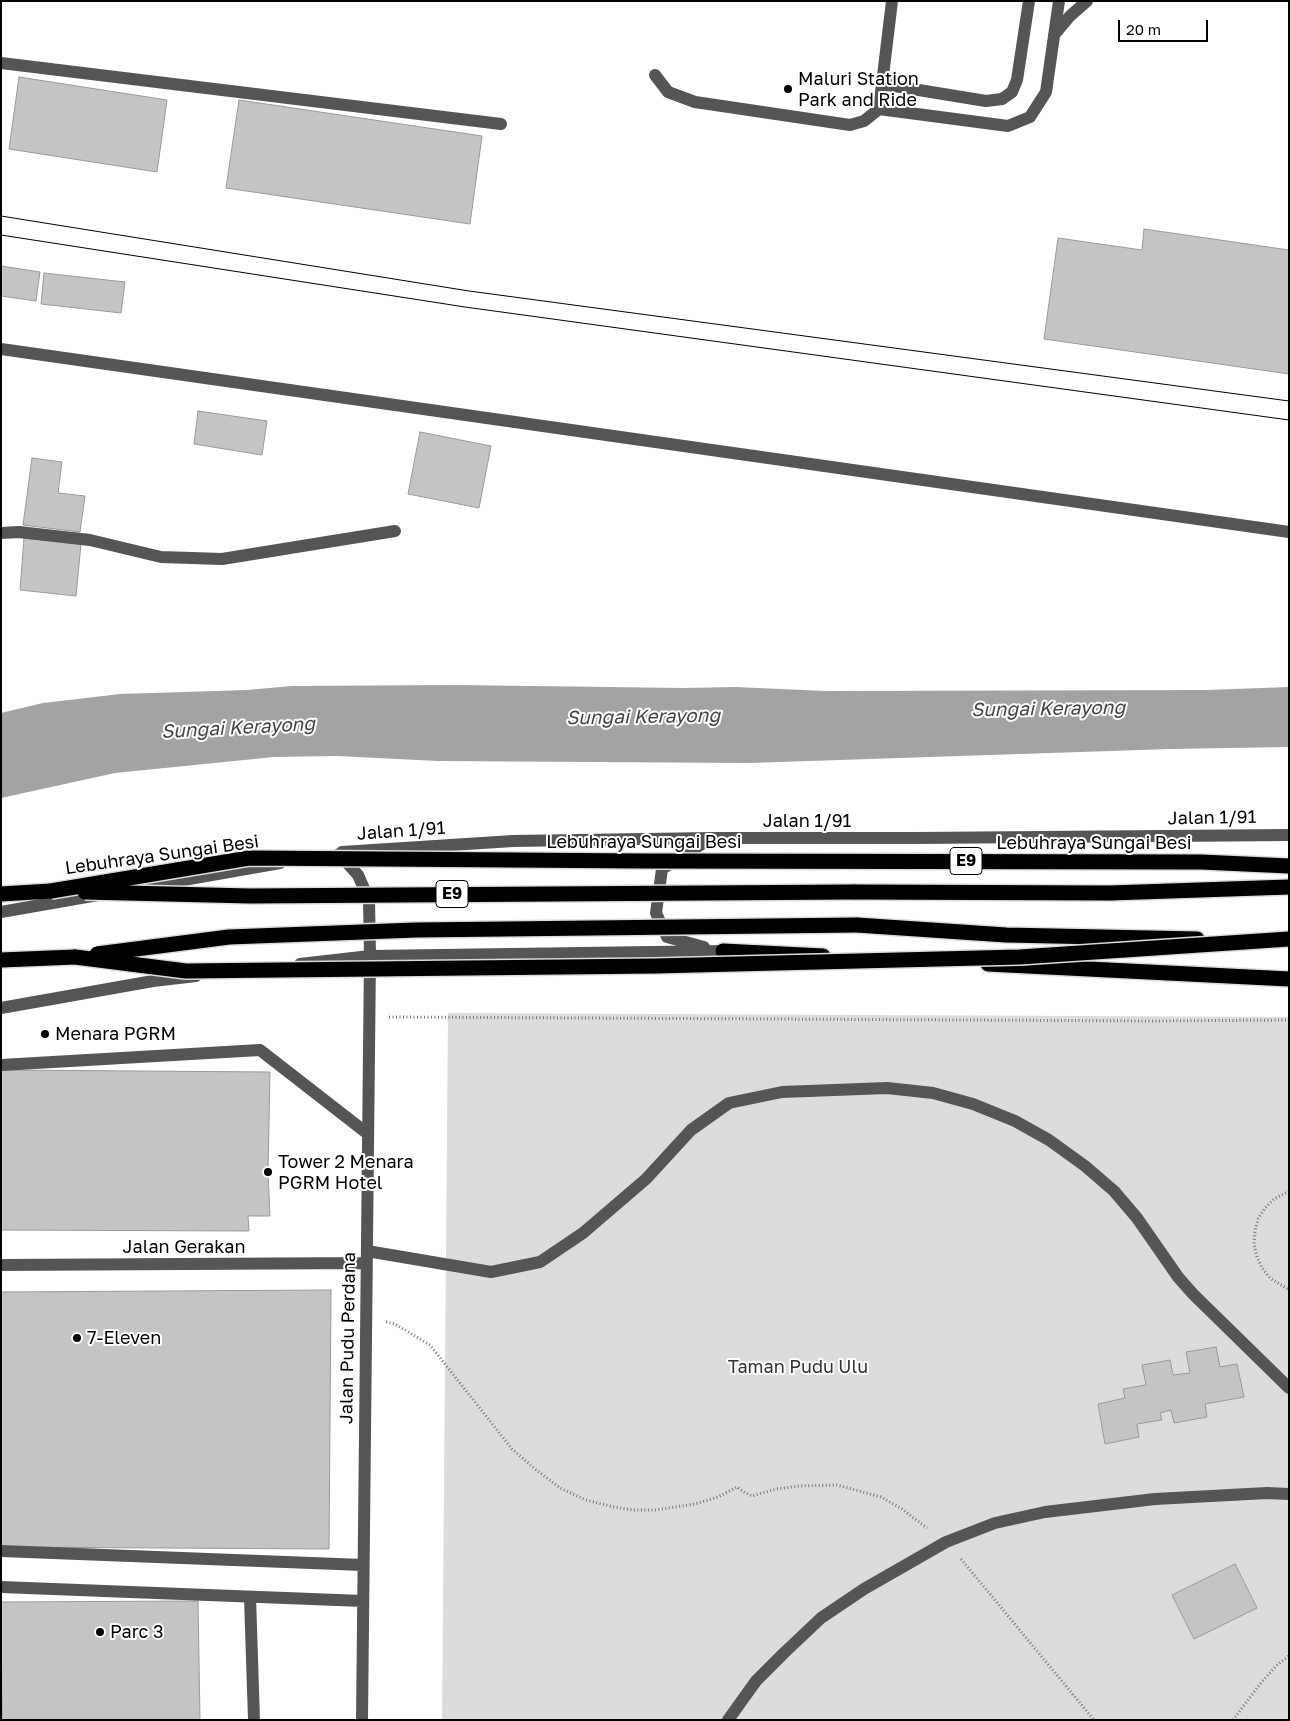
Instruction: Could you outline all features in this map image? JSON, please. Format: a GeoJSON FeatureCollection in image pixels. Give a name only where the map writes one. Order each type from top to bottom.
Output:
{"type":"FeatureCollection","features":[{"type":"Feature","properties":{"kind":"highway","name":"Lebuhraya Sungai Besi"},"geometry":{"type":"LineString","coordinates":[[1,894],[51,890],[249,858],[1201,862],[1289,866]]}},
{"type":"Feature","properties":{"kind":"highway","name":"E9"},"geometry":{"type":"LineString","coordinates":[[51,890],[250,896],[853,892],[1110,893],[1289,887]]}},
{"type":"Feature","properties":{"kind":"highway","name":"E9"},"geometry":{"type":"LineString","coordinates":[[1,960],[75,957],[229,937],[416,930],[857,925],[1006,935],[1289,940]]}},
{"type":"Feature","properties":{"kind":"highway","name":"E9"},"geometry":{"type":"LineString","coordinates":[[75,957],[186,971],[655,966],[1020,957],[1289,940]]}},
{"type":"Feature","properties":{"kind":"highway"},"geometry":{"type":"LineString","coordinates":[[723,951],[1289,979]]}},
{"type":"Feature","properties":{"kind":"street"},"geometry":{"type":"LineString","coordinates":[[655,75],[668,92],[695,102],[850,125],[864,121],[879,109],[892,1]]}},
{"type":"Feature","properties":{"kind":"street"},"geometry":{"type":"LineString","coordinates":[[1019,1],[1027,15]]}},
{"type":"Feature","properties":{"kind":"street"},"geometry":{"type":"LineString","coordinates":[[882,84],[986,101],[1002,99],[1012,92],[1017,80],[1029,1]]}},
{"type":"Feature","properties":{"kind":"street"},"geometry":{"type":"LineString","coordinates":[[879,109],[1008,126],[1030,117],[1046,92],[1059,1]]}},
{"type":"Feature","properties":{"kind":"street"},"geometry":{"type":"LineString","coordinates":[[1053,36],[1070,16],[1087,1]]}},
{"type":"Feature","properties":{"kind":"street"},"geometry":{"type":"LineString","coordinates":[[1,63],[501,124]]}},
{"type":"Feature","properties":{"kind":"street"},"geometry":{"type":"LineString","coordinates":[[1,349],[1289,532]]}},
{"type":"Feature","properties":{"kind":"street"},"geometry":{"type":"LineString","coordinates":[[1,533],[18,532],[90,540],[161,557],[222,558],[395,531]]}},
{"type":"Feature","properties":{"kind":"street","name":"Jalan 1/91"},"geometry":{"type":"LineString","coordinates":[[1,912],[338,853],[513,841],[1289,834]]}},
{"type":"Feature","properties":{"kind":"street"},"geometry":{"type":"LineString","coordinates":[[711,838],[662,869],[656,913],[667,937],[723,951]]}},
{"type":"Feature","properties":{"kind":"street","name":"Jalan Pudu Perdana"},"geometry":{"type":"LineString","coordinates":[[338,853],[358,875],[369,900],[362,1720]]}},
{"type":"Feature","properties":{"kind":"street"},"geometry":{"type":"LineString","coordinates":[[1,1008],[153,981],[370,956],[723,951]]}},
{"type":"Feature","properties":{"kind":"street"},"geometry":{"type":"LineString","coordinates":[[1,1066],[260,1050],[368,1134]]}},
{"type":"Feature","properties":{"kind":"street","name":"Jalan Gerakan"},"geometry":{"type":"LineString","coordinates":[[1,1265],[366,1257],[491,1272],[540,1262],[583,1233],[646,1179],[691,1130],[728,1103],[782,1092],[887,1088],[933,1093],[973,1104],[1015,1121],[1049,1140],[1085,1166],[1114,1191],[1138,1218],[1178,1277],[1193,1294],[1289,1388]]}},
{"type":"Feature","properties":{"kind":"street"},"geometry":{"type":"LineString","coordinates":[[728,1720],[756,1682],[821,1618],[864,1589],[946,1542],[995,1523],[1044,1512],[1155,1499],[1267,1493],[1289,1494]]}},
{"type":"Feature","properties":{"kind":"street"},"geometry":{"type":"LineString","coordinates":[[1,1551],[363,1565]]}},
{"type":"Feature","properties":{"kind":"street"},"geometry":{"type":"LineString","coordinates":[[1,1587],[363,1601]]}},
{"type":"Feature","properties":{"kind":"street"},"geometry":{"type":"LineString","coordinates":[[250,1597],[254,1720]]}},
{"type":"Feature","properties":{"kind":"path"},"geometry":{"type":"LineString","coordinates":[[369,1016],[1153,1021],[1289,1020]]}},
{"type":"Feature","properties":{"kind":"path"},"geometry":{"type":"LineString","coordinates":[[1289,1191],[1274,1199],[1265,1208],[1258,1219],[1254,1244],[1262,1268],[1270,1278],[1289,1290]]}},
{"type":"Feature","properties":{"kind":"path"},"geometry":{"type":"LineString","coordinates":[[366,1317],[395,1324],[430,1345],[512,1449],[560,1488],[586,1500],[633,1510],[655,1510],[695,1504],[718,1497],[737,1487],[752,1496],[776,1489],[836,1485],[881,1497],[902,1509],[946,1542],[1094,1720]]}},
{"type":"Feature","properties":{"kind":"path"},"geometry":{"type":"LineString","coordinates":[[1233,1720],[1277,1664],[1289,1656]]}},
{"type":"Feature","properties":{"kind":"green space","name":"Taman Pudu Ulu"},"geometry":{"type":"Polygon","coordinates":[[[448,1013],[1289,1017],[1289,1720],[442,1720],[448,1013]]]}},
{"type":"Feature","properties":{"kind":"water","name":"Sungai Kerayong"},"geometry":{"type":"Polygon","coordinates":[[[292,686],[735,687],[826,691],[1207,690],[1289,687],[1289,747],[1170,749],[749,763],[438,761],[337,756],[274,757],[115,773],[1,798],[1,713],[43,703],[120,694],[247,690],[292,686]]]}},
{"type":"Feature","properties":{"kind":"building"},"geometry":{"type":"Polygon","coordinates":[[[19,77],[167,100],[157,172],[9,149],[19,77]]]}},
{"type":"Feature","properties":{"kind":"building"},"geometry":{"type":"Polygon","coordinates":[[[239,100],[482,136],[470,224],[226,188],[239,100]]]}},
{"type":"Feature","properties":{"kind":"building"},"geometry":{"type":"Polygon","coordinates":[[[1144,229],[1289,250],[1289,374],[1044,339],[1058,238],[1142,250],[1144,229]]]}},
{"type":"Feature","properties":{"kind":"building"},"geometry":{"type":"Polygon","coordinates":[[[1,266],[40,272],[36,301],[1,296],[1,266]]]}},
{"type":"Feature","properties":{"kind":"building"},"geometry":{"type":"Polygon","coordinates":[[[44,273],[125,282],[121,313],[41,304],[44,273]]]}},
{"type":"Feature","properties":{"kind":"building"},"geometry":{"type":"Polygon","coordinates":[[[198,411],[267,421],[262,455],[194,444],[198,411]]]}},
{"type":"Feature","properties":{"kind":"building"},"geometry":{"type":"Polygon","coordinates":[[[420,432],[491,446],[479,508],[408,494],[420,432]]]}},
{"type":"Feature","properties":{"kind":"building"},"geometry":{"type":"Polygon","coordinates":[[[32,458],[62,462],[58,493],[85,496],[80,532],[23,525],[32,458]]]}},
{"type":"Feature","properties":{"kind":"building"},"geometry":{"type":"Polygon","coordinates":[[[24,538],[81,544],[76,596],[20,590],[24,538]]]}},
{"type":"Feature","properties":{"kind":"building"},"geometry":{"type":"Polygon","coordinates":[[[1,1070],[270,1072],[268,1172],[270,1216],[248,1216],[249,1231],[1,1230],[1,1070]]]}},
{"type":"Feature","properties":{"kind":"building"},"geometry":{"type":"Polygon","coordinates":[[[331,1290],[329,1549],[1,1547],[1,1292],[331,1290]]]}},
{"type":"Feature","properties":{"kind":"building"},"geometry":{"type":"Polygon","coordinates":[[[1216,1347],[1220,1367],[1237,1364],[1244,1397],[1205,1404],[1207,1417],[1174,1423],[1171,1410],[1160,1413],[1162,1420],[1137,1424],[1139,1437],[1105,1444],[1098,1404],[1125,1398],[1123,1389],[1146,1385],[1142,1365],[1170,1360],[1173,1375],[1190,1373],[1186,1352],[1216,1347]]]}},
{"type":"Feature","properties":{"kind":"building"},"geometry":{"type":"Polygon","coordinates":[[[1235,1564],[1257,1608],[1194,1639],[1172,1595],[1235,1564]]]}},
{"type":"Feature","properties":{"kind":"building","name":"Parc 3"},"geometry":{"type":"Polygon","coordinates":[[[198,1601],[200,1720],[2,1720],[1,1602],[198,1601]]]}},
{"type":"Feature","properties":{"kind":"tram line"},"geometry":{"type":"LineString","coordinates":[[1,216],[469,291],[1289,401]]}},
{"type":"Feature","properties":{"kind":"tram line"},"geometry":{"type":"LineString","coordinates":[[1,235],[465,307],[1289,420]]}},
{"type":"Feature","properties":{"kind":"place","name":"Maluri Station Park and Ride"},"geometry":{"type":"Point","coordinates":[788,89]}},
{"type":"Feature","properties":{"kind":"place","name":"Menara PGRM"},"geometry":{"type":"Point","coordinates":[45,1034]}},
{"type":"Feature","properties":{"kind":"place","name":"Tower 2 Menara PGRM Hotel"},"geometry":{"type":"Point","coordinates":[268,1172]}},
{"type":"Feature","properties":{"kind":"place","name":"7-Eleven"},"geometry":{"type":"Point","coordinates":[77,1338]}},
{"type":"Feature","properties":{"kind":"place","name":"Parc 3"},"geometry":{"type":"Point","coordinates":[100,1632]}}]}
